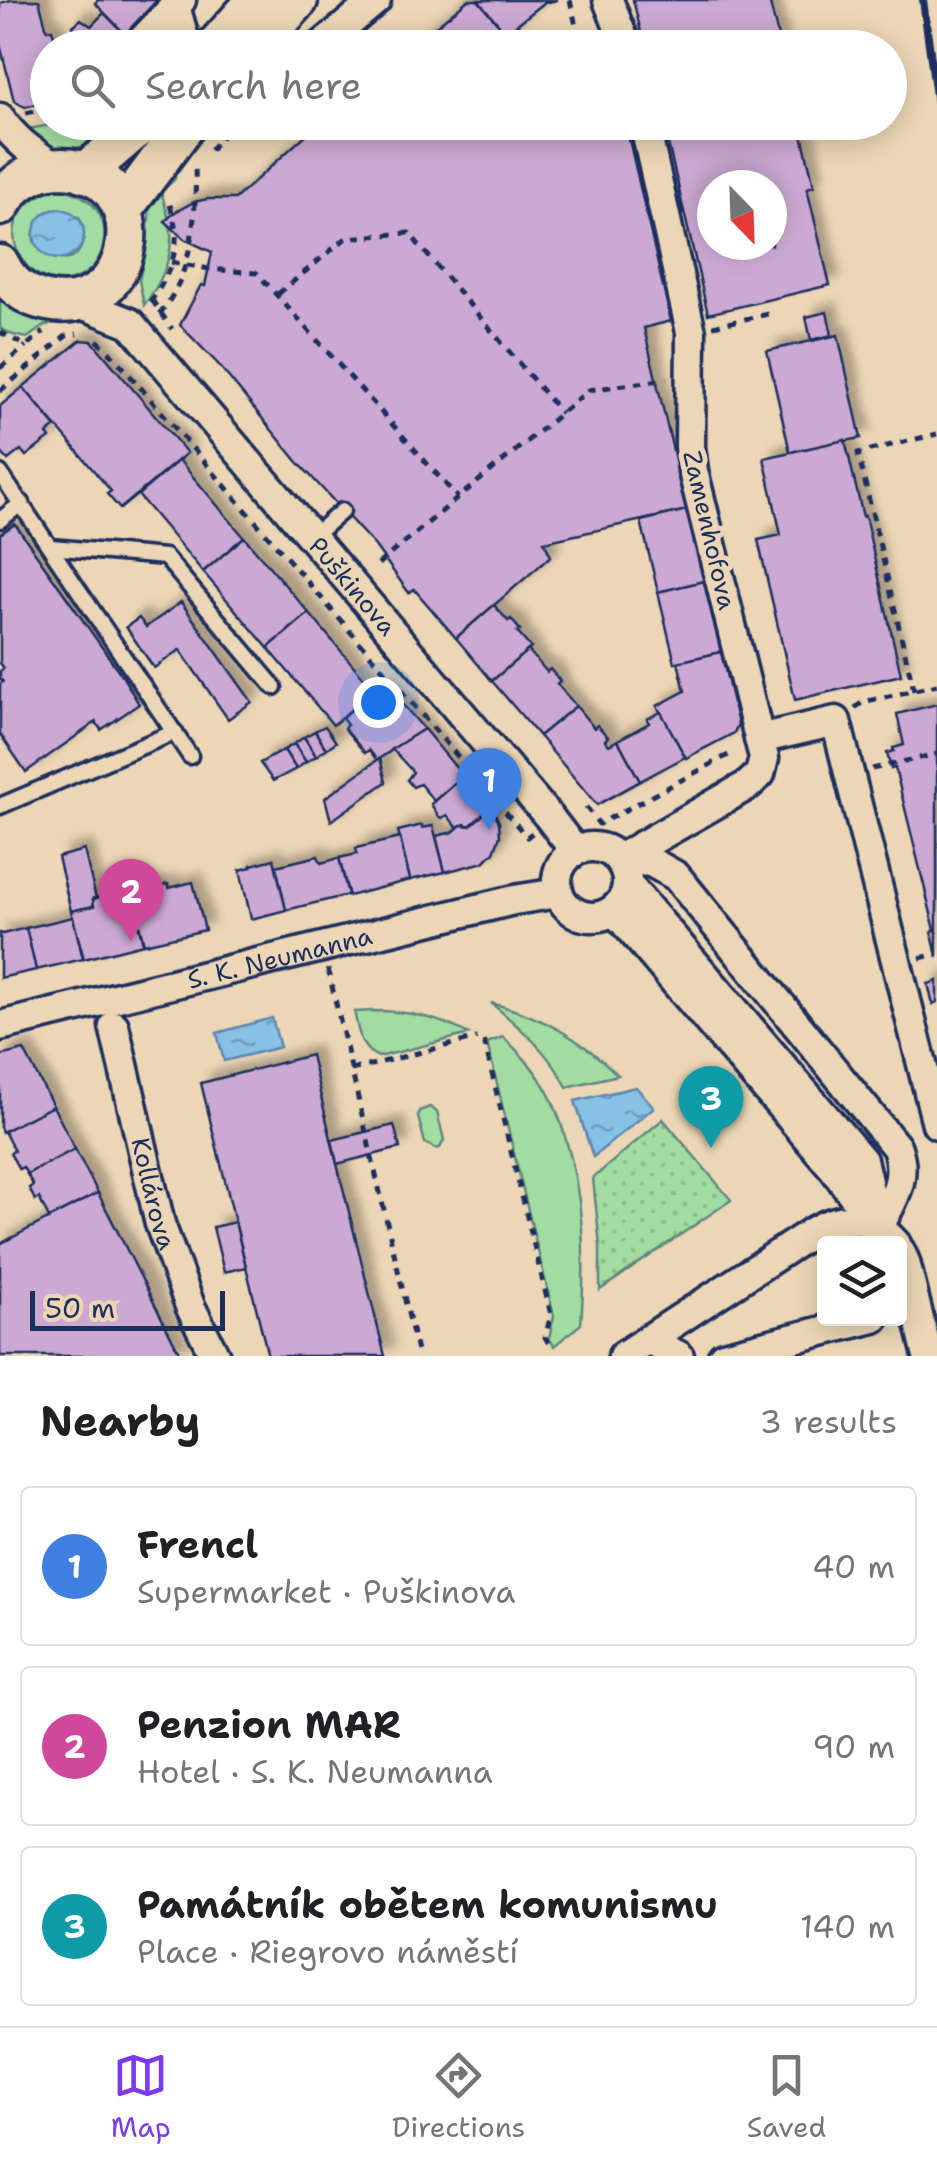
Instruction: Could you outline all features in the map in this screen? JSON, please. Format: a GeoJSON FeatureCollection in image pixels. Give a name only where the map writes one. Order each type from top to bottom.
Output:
{"type":"FeatureCollection","features":[{"type":"Feature","properties":{"kind":"street"},"geometry":{"type":"LineString","coordinates":[[230,30],[257,0]]}},
{"type":"Feature","properties":{"kind":"street"},"geometry":{"type":"LineString","coordinates":[[271,30],[298,0]]}},
{"type":"Feature","properties":{"kind":"street"},"geometry":{"type":"LineString","coordinates":[[340,30],[376,0]]}},
{"type":"Feature","properties":{"kind":"street"},"geometry":{"type":"LineString","coordinates":[[608,0],[620,30]]}},
{"type":"Feature","properties":{"kind":"street"},"geometry":{"type":"LineString","coordinates":[[152,30],[178,3]]}},
{"type":"Feature","properties":{"kind":"street"},"geometry":{"type":"LineString","coordinates":[[178,3],[183,30]]}},
{"type":"Feature","properties":{"kind":"street"},"geometry":{"type":"LineString","coordinates":[[0,118],[22,145],[108,187],[126,221],[127,247],[118,270],[91,295],[79,318],[52,302],[29,295],[1,270]]}},
{"type":"Feature","properties":{"kind":"street"},"geometry":{"type":"LineString","coordinates":[[1,196],[40,171],[71,170],[117,140]]}},
{"type":"Feature","properties":{"kind":"street"},"geometry":{"type":"LineString","coordinates":[[122,209],[174,140]]}},
{"type":"Feature","properties":{"kind":"street","name":"Zamenhofova"},"geometry":{"type":"LineString","coordinates":[[648,140],[691,332],[690,447],[761,748]]}},
{"type":"Feature","properties":{"kind":"street","name":"Puškinova"},"geometry":{"type":"LineString","coordinates":[[118,270],[138,322],[575,851]]}},
{"type":"Feature","properties":{"kind":"street","name":"Puškinova"},"geometry":{"type":"LineString","coordinates":[[79,318],[138,322]]}},
{"type":"Feature","properties":{"kind":"street"},"geometry":{"type":"LineString","coordinates":[[623,872],[748,785],[760,774],[761,748],[836,721],[937,1124]]}},
{"type":"Feature","properties":{"kind":"street"},"geometry":{"type":"LineString","coordinates":[[623,872],[621,903],[604,916],[581,916],[571,911],[558,893],[558,871],[563,862],[575,851],[604,849],[862,1160],[887,1236]]}},
{"type":"Feature","properties":{"kind":"street"},"geometry":{"type":"LineString","coordinates":[[623,872],[651,862],[676,876],[897,1148],[902,1163],[900,1181],[887,1236]]}},
{"type":"Feature","properties":{"kind":"street","name":"S. K. Neumanna"},"geometry":{"type":"LineString","coordinates":[[0,1026],[514,900],[558,893]]}},
{"type":"Feature","properties":{"kind":"street"},"geometry":{"type":"LineString","coordinates":[[614,910],[887,1236]]}},
{"type":"Feature","properties":{"kind":"street","name":"Kollárova"},"geometry":{"type":"LineString","coordinates":[[114,1026],[160,1224],[190,1306],[215,1356]]}},
{"type":"Feature","properties":{"kind":"street"},"geometry":{"type":"LineString","coordinates":[[623,1356],[835,1220],[865,1221],[887,1236]]}},
{"type":"Feature","properties":{"kind":"street"},"geometry":{"type":"LineString","coordinates":[[907,1273],[928,1356]]}},
{"type":"Feature","properties":{"kind":"street"},"geometry":{"type":"LineString","coordinates":[[722,1356],[842,1326]]}},
{"type":"Feature","properties":{"kind":"street"},"geometry":{"type":"LineString","coordinates":[[648,1340],[680,1356]]}},
{"type":"Feature","properties":{"kind":"lane"},"geometry":{"type":"LineString","coordinates":[[0,473],[190,756]]}},
{"type":"Feature","properties":{"kind":"lane"},"geometry":{"type":"LineString","coordinates":[[0,520],[22,503]]}},
{"type":"Feature","properties":{"kind":"lane"},"geometry":{"type":"LineString","coordinates":[[312,537],[342,511]]}},
{"type":"Feature","properties":{"kind":"lane"},"geometry":{"type":"LineString","coordinates":[[51,547],[166,557],[274,687]]}},
{"type":"Feature","properties":{"kind":"lane"},"geometry":{"type":"LineString","coordinates":[[0,806],[175,732]]}},
{"type":"Feature","properties":{"kind":"path"},"geometry":{"type":"LineString","coordinates":[[570,0],[577,30]]}},
{"type":"Feature","properties":{"kind":"path"},"geometry":{"type":"LineString","coordinates":[[138,322],[171,300],[183,277],[193,218],[194,160]]}},
{"type":"Feature","properties":{"kind":"path"},"geometry":{"type":"LineString","coordinates":[[109,351],[138,322],[160,290],[171,262],[176,233],[168,196]]}},
{"type":"Feature","properties":{"kind":"path"},"geometry":{"type":"LineString","coordinates":[[277,294],[346,238],[409,233],[561,413]]}},
{"type":"Feature","properties":{"kind":"path"},"geometry":{"type":"LineString","coordinates":[[171,262],[257,272],[458,498]]}},
{"type":"Feature","properties":{"kind":"path"},"geometry":{"type":"LineString","coordinates":[[691,332],[768,314]]}},
{"type":"Feature","properties":{"kind":"path"},"geometry":{"type":"LineString","coordinates":[[1,387],[66,336],[79,318]]}},
{"type":"Feature","properties":{"kind":"path"},"geometry":{"type":"LineString","coordinates":[[0,368],[45,331]]}},
{"type":"Feature","properties":{"kind":"path"},"geometry":{"type":"LineString","coordinates":[[0,332],[26,346]]}},
{"type":"Feature","properties":{"kind":"path"},"geometry":{"type":"LineString","coordinates":[[94,337],[527,837]]}},
{"type":"Feature","properties":{"kind":"path"},"geometry":{"type":"LineString","coordinates":[[378,564],[589,390],[677,377]]}},
{"type":"Feature","properties":{"kind":"path"},"geometry":{"type":"LineString","coordinates":[[914,690],[858,453],[937,434]]}},
{"type":"Feature","properties":{"kind":"path"},"geometry":{"type":"LineString","coordinates":[[836,721],[863,702],[937,685]]}},
{"type":"Feature","properties":{"kind":"path"},"geometry":{"type":"LineString","coordinates":[[586,807],[599,824],[761,748]]}},
{"type":"Feature","properties":{"kind":"path"},"geometry":{"type":"LineString","coordinates":[[890,764],[937,754]]}},
{"type":"Feature","properties":{"kind":"path"},"geometry":{"type":"LineString","coordinates":[[322,947],[418,1356]]}},
{"type":"Feature","properties":{"kind":"path"},"geometry":{"type":"LineString","coordinates":[[351,1070],[480,1040],[551,1314],[545,1337],[552,1348]]}},
{"type":"Feature","properties":{"kind":"green space"},"geometry":{"type":"Polygon","coordinates":[[[38,140],[98,140],[76,148],[38,140]]]}},
{"type":"Feature","properties":{"kind":"green space"},"geometry":{"type":"Polygon","coordinates":[[[176,167],[175,179],[161,192],[170,226],[168,261],[144,305],[139,280],[150,203],[176,167]]]}},
{"type":"Feature","properties":{"kind":"green space"},"geometry":{"type":"Polygon","coordinates":[[[60,189],[83,197],[97,211],[104,227],[104,245],[97,261],[85,274],[68,281],[37,274],[25,264],[14,237],[20,214],[47,192],[60,189]],[[48,211],[35,227],[39,248],[57,259],[74,256],[82,246],[79,217],[48,211]]]}},
{"type":"Feature","properties":{"kind":"green space"},"geometry":{"type":"Polygon","coordinates":[[[0,298],[26,314],[56,322],[27,338],[13,335],[0,328],[0,298]]]}},
{"type":"Feature","properties":{"kind":"green space"},"geometry":{"type":"Polygon","coordinates":[[[491,1003],[559,1030],[618,1075],[567,1087],[543,1052],[491,1003]]]}},
{"type":"Feature","properties":{"kind":"green space"},"geometry":{"type":"Polygon","coordinates":[[[354,1012],[423,1016],[469,1034],[379,1057],[364,1045],[354,1012]]]}},
{"type":"Feature","properties":{"kind":"green space"},"geometry":{"type":"Polygon","coordinates":[[[503,1037],[530,1065],[550,1096],[576,1181],[583,1251],[581,1324],[554,1346],[549,1338],[554,1316],[487,1043],[503,1037]]]}},
{"type":"Feature","properties":{"kind":"green space"},"geometry":{"type":"Polygon","coordinates":[[[430,1107],[437,1112],[444,1140],[436,1149],[425,1143],[418,1117],[419,1111],[430,1107]]]}},
{"type":"Feature","properties":{"kind":"green space"},"geometry":{"type":"Polygon","coordinates":[[[663,1119],[731,1200],[600,1290],[593,1178],[663,1119]]]}},
{"type":"Feature","properties":{"kind":"water"},"geometry":{"type":"Polygon","coordinates":[[[59,209],[77,216],[84,234],[77,252],[59,259],[41,252],[34,234],[41,216],[59,209]]]}},
{"type":"Feature","properties":{"kind":"water"},"geometry":{"type":"Polygon","coordinates":[[[272,1018],[280,1047],[224,1061],[217,1033],[272,1018]]]}},
{"type":"Feature","properties":{"kind":"water"},"geometry":{"type":"Polygon","coordinates":[[[636,1087],[654,1107],[593,1157],[575,1101],[636,1087]]]}},
{"type":"Feature","properties":{"kind":"building"},"geometry":{"type":"Polygon","coordinates":[[[39,0],[47,30],[30,30],[30,106],[14,101],[0,44],[0,3],[39,0]]]}},
{"type":"Feature","properties":{"kind":"building"},"geometry":{"type":"Polygon","coordinates":[[[157,0],[129,30],[121,30],[95,3],[157,0]]]}},
{"type":"Feature","properties":{"kind":"building"},"geometry":{"type":"Polygon","coordinates":[[[468,0],[478,0],[503,29],[502,30],[431,30],[468,0]]]}},
{"type":"Feature","properties":{"kind":"building"},"geometry":{"type":"Polygon","coordinates":[[[478,0],[557,0],[544,3],[510,30],[503,30],[478,0]]]}},
{"type":"Feature","properties":{"kind":"building"},"geometry":{"type":"Polygon","coordinates":[[[633,0],[769,0],[776,30],[640,30],[633,0]]]}},
{"type":"Feature","properties":{"kind":"building"},"geometry":{"type":"Polygon","coordinates":[[[104,13],[121,30],[74,30],[73,26],[81,19],[91,26],[104,13]]]}},
{"type":"Feature","properties":{"kind":"building"},"geometry":{"type":"Polygon","coordinates":[[[300,140],[629,140],[671,321],[644,328],[687,510],[544,542],[551,556],[456,638],[414,589],[409,593],[375,546],[180,325],[201,285],[205,286],[212,252],[184,239],[165,221],[194,202],[235,199],[300,140]]]}},
{"type":"Feature","properties":{"kind":"building"},"geometry":{"type":"Polygon","coordinates":[[[667,140],[803,140],[814,186],[807,188],[830,285],[708,314],[667,140]]]}},
{"type":"Feature","properties":{"kind":"building"},"geometry":{"type":"Polygon","coordinates":[[[677,181],[683,214],[648,222],[641,189],[677,181]]]}},
{"type":"Feature","properties":{"kind":"building"},"geometry":{"type":"Polygon","coordinates":[[[827,312],[832,335],[811,340],[806,317],[827,312]]]}},
{"type":"Feature","properties":{"kind":"building"},"geometry":{"type":"Polygon","coordinates":[[[838,335],[861,438],[790,452],[767,351],[838,335]]]}},
{"type":"Feature","properties":{"kind":"building"},"geometry":{"type":"Polygon","coordinates":[[[81,340],[92,341],[187,453],[120,509],[107,494],[111,491],[23,387],[81,340]]]}},
{"type":"Feature","properties":{"kind":"building"},"geometry":{"type":"Polygon","coordinates":[[[23,387],[56,427],[47,434],[50,438],[26,456],[21,450],[8,460],[0,451],[0,406],[23,387]]]}},
{"type":"Feature","properties":{"kind":"building"},"geometry":{"type":"Polygon","coordinates":[[[845,440],[901,675],[795,700],[758,540],[781,535],[764,458],[845,440]]]}},
{"type":"Feature","properties":{"kind":"building"},"geometry":{"type":"Polygon","coordinates":[[[179,460],[244,537],[203,572],[138,495],[179,460]]]}},
{"type":"Feature","properties":{"kind":"building"},"geometry":{"type":"Polygon","coordinates":[[[687,510],[704,581],[658,592],[641,521],[687,510]]]}},
{"type":"Feature","properties":{"kind":"building"},"geometry":{"type":"Polygon","coordinates":[[[15,524],[139,704],[101,730],[96,722],[26,772],[0,734],[0,671],[4,668],[0,663],[0,534],[15,524]]]}},
{"type":"Feature","properties":{"kind":"building"},"geometry":{"type":"Polygon","coordinates":[[[244,537],[309,613],[268,648],[203,572],[244,537]]]}},
{"type":"Feature","properties":{"kind":"building"},"geometry":{"type":"Polygon","coordinates":[[[704,581],[721,652],[675,663],[658,592],[704,581]]]}},
{"type":"Feature","properties":{"kind":"building"},"geometry":{"type":"Polygon","coordinates":[[[181,602],[252,702],[228,719],[180,650],[154,668],[126,627],[139,618],[146,627],[181,602]]]}},
{"type":"Feature","properties":{"kind":"building"},"geometry":{"type":"Polygon","coordinates":[[[494,605],[508,621],[511,619],[531,648],[492,681],[456,638],[494,605]]]}},
{"type":"Feature","properties":{"kind":"building"},"geometry":{"type":"Polygon","coordinates":[[[309,613],[374,690],[333,725],[268,648],[309,613]]]}},
{"type":"Feature","properties":{"kind":"building"},"geometry":{"type":"Polygon","coordinates":[[[528,650],[547,672],[550,669],[576,706],[539,736],[492,681],[528,650]]]}},
{"type":"Feature","properties":{"kind":"building"},"geometry":{"type":"Polygon","coordinates":[[[721,652],[738,724],[734,733],[686,758],[657,706],[685,691],[678,662],[721,652]]]}},
{"type":"Feature","properties":{"kind":"building"},"geometry":{"type":"Polygon","coordinates":[[[383,682],[424,729],[377,760],[369,750],[365,753],[344,728],[347,725],[342,718],[383,682]]]}},
{"type":"Feature","properties":{"kind":"building"},"geometry":{"type":"Polygon","coordinates":[[[937,704],[937,957],[932,932],[935,930],[895,768],[891,769],[887,753],[904,745],[897,714],[937,704]]]}},
{"type":"Feature","properties":{"kind":"building"},"geometry":{"type":"Polygon","coordinates":[[[576,706],[594,728],[597,725],[608,737],[605,740],[609,745],[618,740],[640,781],[597,805],[539,736],[576,706]]]}},
{"type":"Feature","properties":{"kind":"building"},"geometry":{"type":"Polygon","coordinates":[[[661,712],[685,757],[640,781],[618,740],[661,712]]]}},
{"type":"Feature","properties":{"kind":"building"},"geometry":{"type":"Polygon","coordinates":[[[325,726],[336,742],[326,749],[315,731],[325,726]]]}},
{"type":"Feature","properties":{"kind":"building"},"geometry":{"type":"Polygon","coordinates":[[[424,729],[463,776],[434,801],[420,784],[413,787],[407,780],[413,772],[392,749],[424,729]]]}},
{"type":"Feature","properties":{"kind":"building"},"geometry":{"type":"Polygon","coordinates":[[[315,731],[326,749],[316,756],[304,737],[315,731]]]}},
{"type":"Feature","properties":{"kind":"building"},"geometry":{"type":"Polygon","coordinates":[[[304,737],[316,756],[306,762],[294,744],[304,737]]]}},
{"type":"Feature","properties":{"kind":"building"},"geometry":{"type":"Polygon","coordinates":[[[294,744],[306,762],[296,769],[284,750],[294,744]]]}},
{"type":"Feature","properties":{"kind":"building"},"geometry":{"type":"Polygon","coordinates":[[[284,750],[296,769],[273,781],[260,763],[284,750]]]}},
{"type":"Feature","properties":{"kind":"building"},"geometry":{"type":"Polygon","coordinates":[[[380,758],[386,782],[331,821],[325,798],[380,758]]]}},
{"type":"Feature","properties":{"kind":"building"},"geometry":{"type":"Polygon","coordinates":[[[463,776],[490,808],[470,826],[457,827],[447,815],[438,816],[431,804],[463,776]]]}},
{"type":"Feature","properties":{"kind":"building"},"geometry":{"type":"Polygon","coordinates":[[[492,807],[500,836],[494,852],[484,862],[445,872],[436,836],[453,832],[461,825],[470,826],[492,807]]]}},
{"type":"Feature","properties":{"kind":"building"},"geometry":{"type":"Polygon","coordinates":[[[433,826],[445,872],[410,880],[398,831],[433,826]]]}},
{"type":"Feature","properties":{"kind":"building"},"geometry":{"type":"Polygon","coordinates":[[[400,838],[410,880],[349,896],[339,858],[357,854],[356,848],[400,838]]]}},
{"type":"Feature","properties":{"kind":"building"},"geometry":{"type":"Polygon","coordinates":[[[84,850],[96,898],[94,906],[71,911],[58,857],[84,850]]]}},
{"type":"Feature","properties":{"kind":"building"},"geometry":{"type":"Polygon","coordinates":[[[318,856],[321,863],[339,858],[348,895],[286,910],[276,866],[318,856]]]}},
{"type":"Feature","properties":{"kind":"building"},"geometry":{"type":"Polygon","coordinates":[[[274,859],[286,910],[251,919],[240,870],[274,859]]]}},
{"type":"Feature","properties":{"kind":"building"},"geometry":{"type":"Polygon","coordinates":[[[193,882],[205,930],[144,944],[132,897],[168,884],[169,888],[193,882]]]}},
{"type":"Feature","properties":{"kind":"building"},"geometry":{"type":"Polygon","coordinates":[[[107,895],[109,902],[132,897],[143,944],[84,959],[71,911],[94,906],[93,899],[107,895]]]}},
{"type":"Feature","properties":{"kind":"building"},"geometry":{"type":"Polygon","coordinates":[[[73,917],[83,959],[36,970],[26,928],[73,917]]]}},
{"type":"Feature","properties":{"kind":"building"},"geometry":{"type":"Polygon","coordinates":[[[26,928],[36,970],[0,978],[0,933],[26,928]]]}},
{"type":"Feature","properties":{"kind":"building"},"geometry":{"type":"Polygon","coordinates":[[[937,981],[937,1002],[933,1004],[928,984],[937,981]]]}},
{"type":"Feature","properties":{"kind":"building"},"geometry":{"type":"Polygon","coordinates":[[[24,1050],[53,1106],[2,1132],[0,1056],[24,1050]]]}},
{"type":"Feature","properties":{"kind":"building"},"geometry":{"type":"Polygon","coordinates":[[[311,1055],[385,1356],[268,1356],[201,1083],[311,1055]]]}},
{"type":"Feature","properties":{"kind":"building"},"geometry":{"type":"Polygon","coordinates":[[[53,1106],[75,1149],[27,1174],[23,1167],[19,1169],[10,1153],[14,1151],[4,1131],[53,1106]]]}},
{"type":"Feature","properties":{"kind":"building"},"geometry":{"type":"Polygon","coordinates":[[[394,1125],[400,1148],[337,1164],[332,1140],[394,1125]]]}},
{"type":"Feature","properties":{"kind":"building"},"geometry":{"type":"Polygon","coordinates":[[[75,1149],[98,1193],[49,1218],[29,1188],[33,1185],[27,1174],[75,1149]]]}},
{"type":"Feature","properties":{"kind":"building"},"geometry":{"type":"Polygon","coordinates":[[[98,1193],[181,1356],[0,1356],[0,1244],[98,1193]]]}},
{"type":"Feature","properties":{"kind":"building"},"geometry":{"type":"Polygon","coordinates":[[[235,1222],[246,1267],[224,1272],[213,1227],[235,1222]]]}},
{"type":"Feature","properties":{"kind":"railway"},"geometry":{"type":"LineString","coordinates":[[923,0],[937,104]]}},
{"type":"Feature","properties":{"kind":"place","name":"Frencl"},"geometry":{"type":"Point","coordinates":[489,830]}},
{"type":"Feature","properties":{"kind":"place","name":"Penzion MAR"},"geometry":{"type":"Point","coordinates":[131,941]}},
{"type":"Feature","properties":{"kind":"place","name":"Památník obětem komunismu"},"geometry":{"type":"Point","coordinates":[711,1148]}}]}
